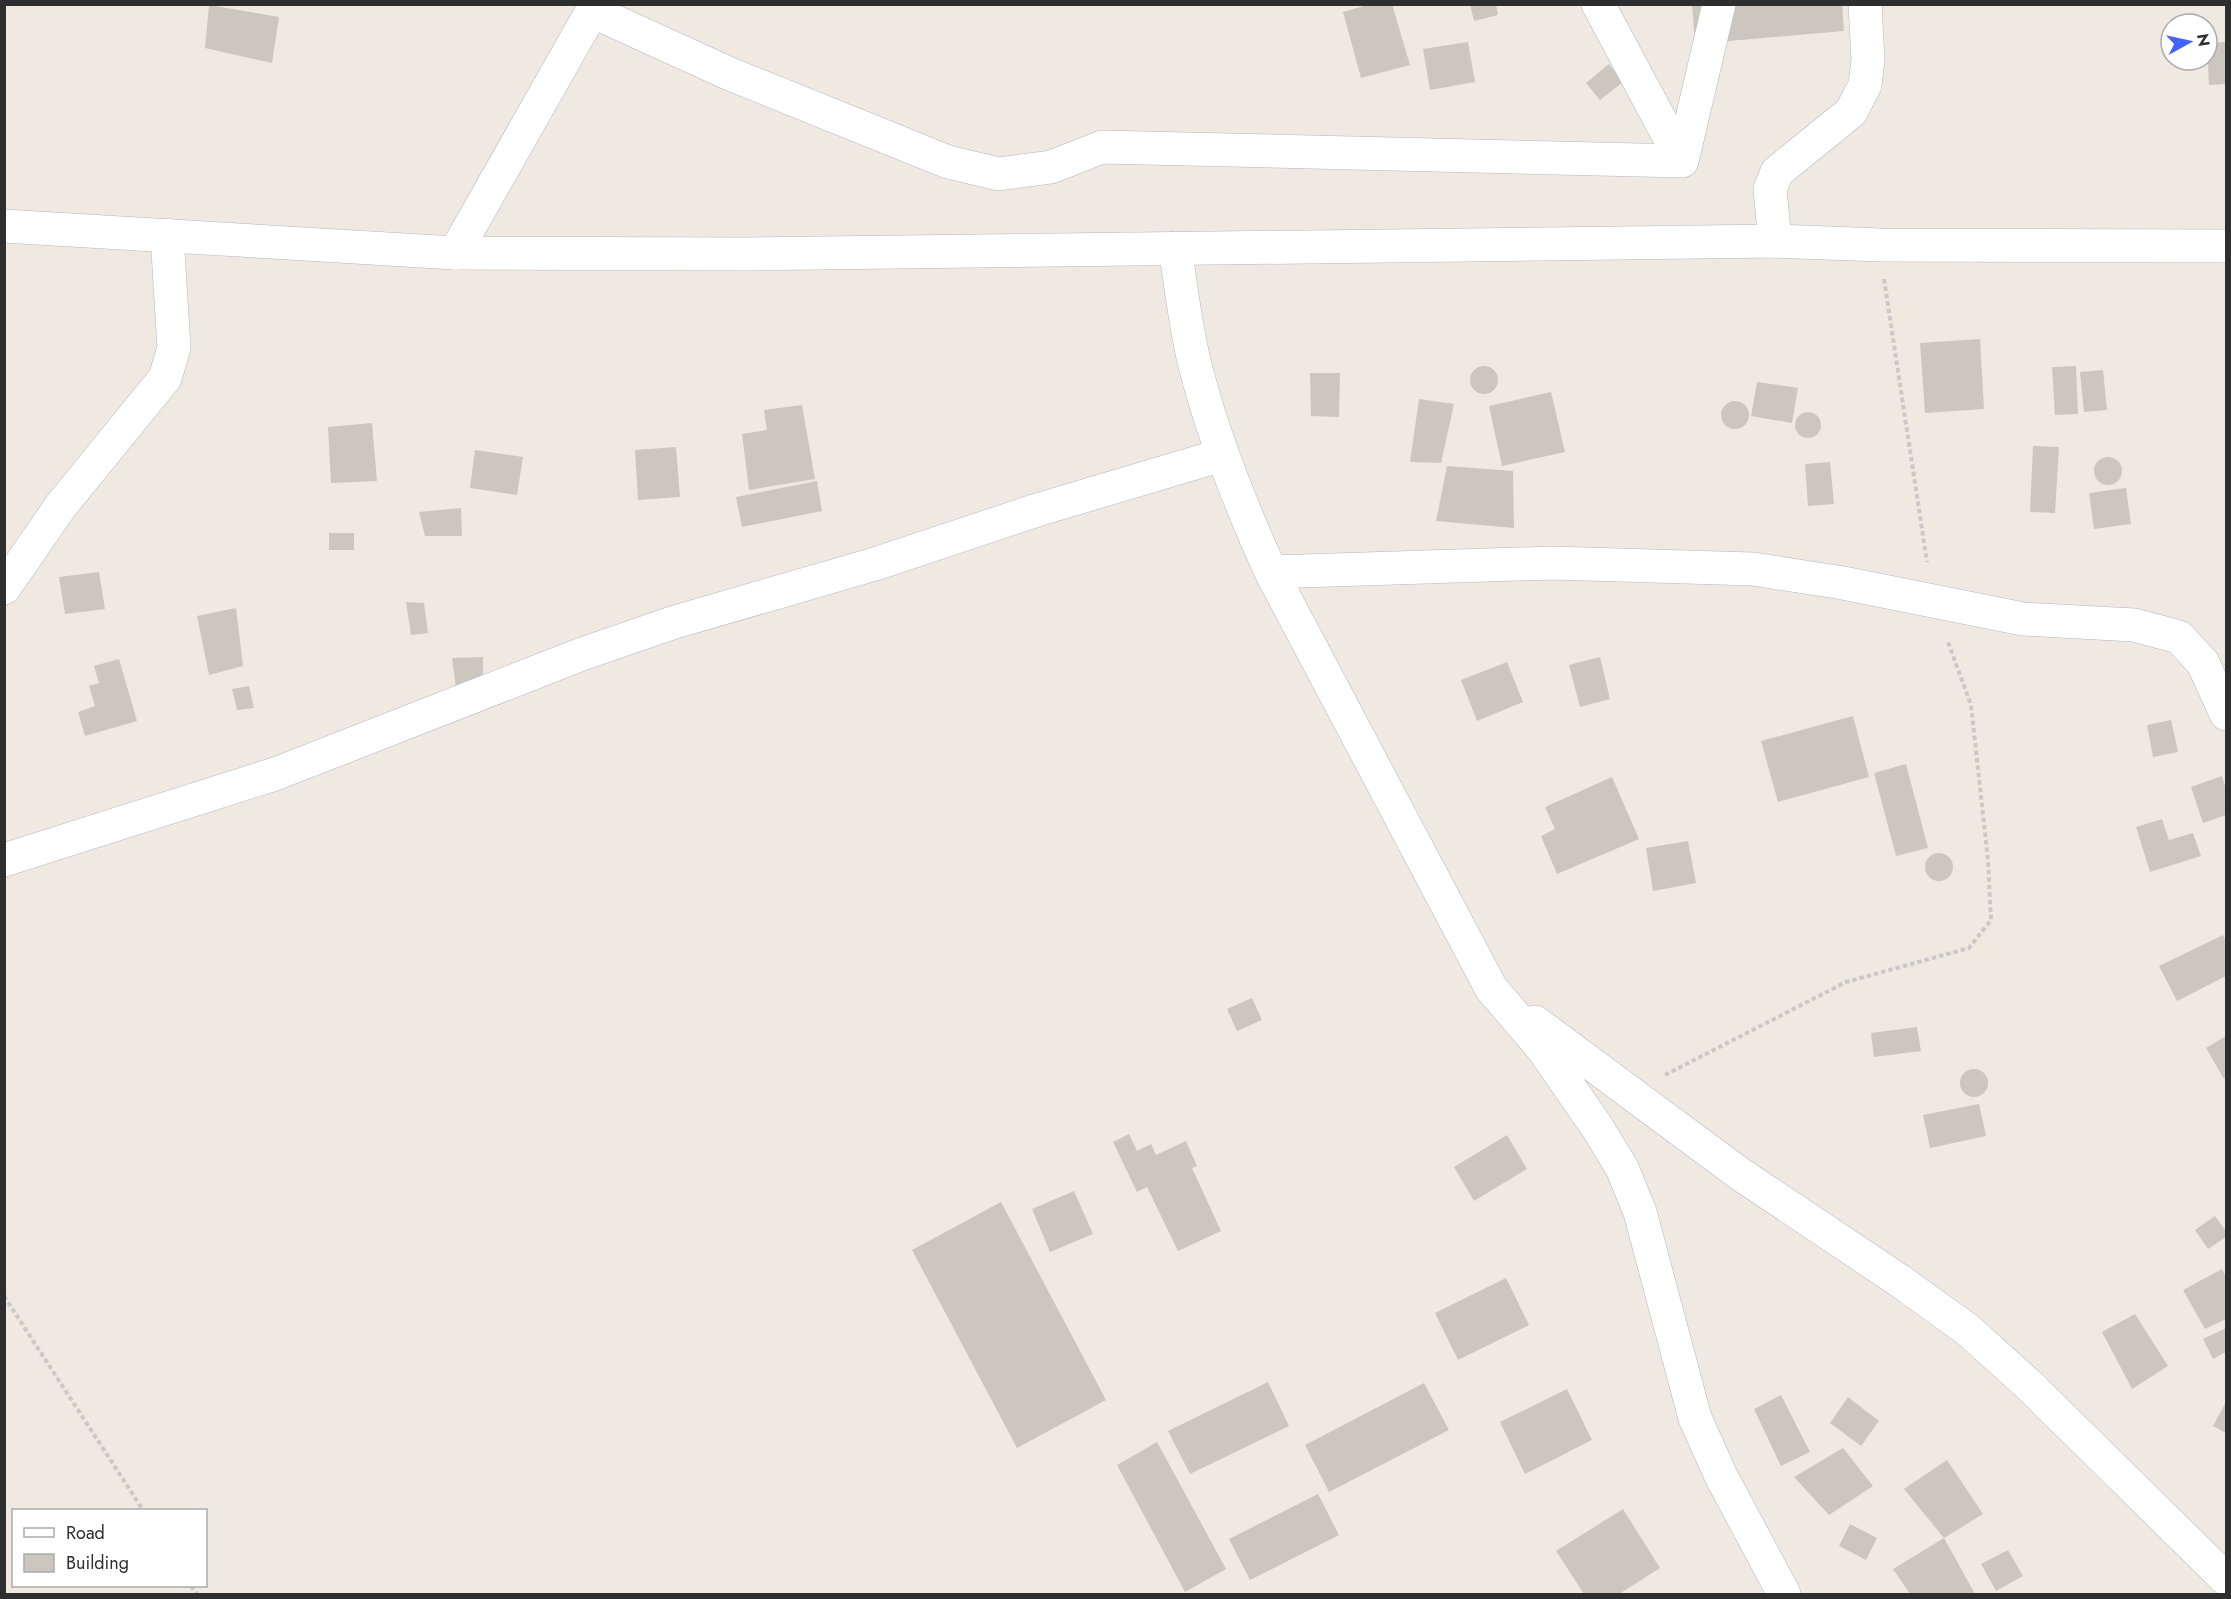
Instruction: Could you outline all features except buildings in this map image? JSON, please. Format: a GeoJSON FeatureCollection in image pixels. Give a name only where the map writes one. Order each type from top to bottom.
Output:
{"type":"FeatureCollection","features":[{"type":"Feature","properties":{"kind":"street"},"geometry":{"type":"LineString","coordinates":[[1598,4],[1682,162]]}},
{"type":"Feature","properties":{"kind":"street"},"geometry":{"type":"LineString","coordinates":[[1682,162],[1719,4]]}},
{"type":"Feature","properties":{"kind":"street"},"geometry":{"type":"LineString","coordinates":[[1775,241],[1770,189],[1777,172],[1851,112],[1865,85],[1868,60],[1865,4]]}},
{"type":"Feature","properties":{"kind":"street"},"geometry":{"type":"LineString","coordinates":[[456,253],[595,8],[730,74],[937,158],[999,174],[1051,167],[1102,147],[1682,162]]}},
{"type":"Feature","properties":{"kind":"street"},"geometry":{"type":"LineString","coordinates":[[4,226],[456,253],[746,254],[1775,241],[1880,245],[2226,246]]}},
{"type":"Feature","properties":{"kind":"street"},"geometry":{"type":"LineString","coordinates":[[4,588],[60,507],[165,378],[174,348],[167,235]]}},
{"type":"Feature","properties":{"kind":"street"},"geometry":{"type":"LineString","coordinates":[[1175,248],[1194,359],[1222,455],[1271,572],[1491,988],[1543,1049],[1598,1127],[1622,1168],[1640,1212],[1695,1418],[1740,1514],[1784,1594]]}},
{"type":"Feature","properties":{"kind":"street"},"geometry":{"type":"LineString","coordinates":[[4,860],[275,774],[582,654],[675,622],[875,564],[1037,510],[1222,455]]}},
{"type":"Feature","properties":{"kind":"street"},"geometry":{"type":"LineString","coordinates":[[1271,572],[1552,563],[1659,564],[1753,569],[2023,619],[2134,625],[2179,637],[2203,663],[2226,714]]}},
{"type":"Feature","properties":{"kind":"street"},"geometry":{"type":"LineString","coordinates":[[1491,988],[1740,1174],[1900,1281],[1968,1330],[2030,1386],[2226,1579]]}},
{"type":"Feature","properties":{"kind":"path"},"geometry":{"type":"LineString","coordinates":[[1629,1093],[1846,982],[1969,948],[1991,920],[1988,860],[1971,705],[1934,601],[1917,506],[1880,245]]}},
{"type":"Feature","properties":{"kind":"path"},"geometry":{"type":"LineString","coordinates":[[4,1296],[142,1509]]}}]}
